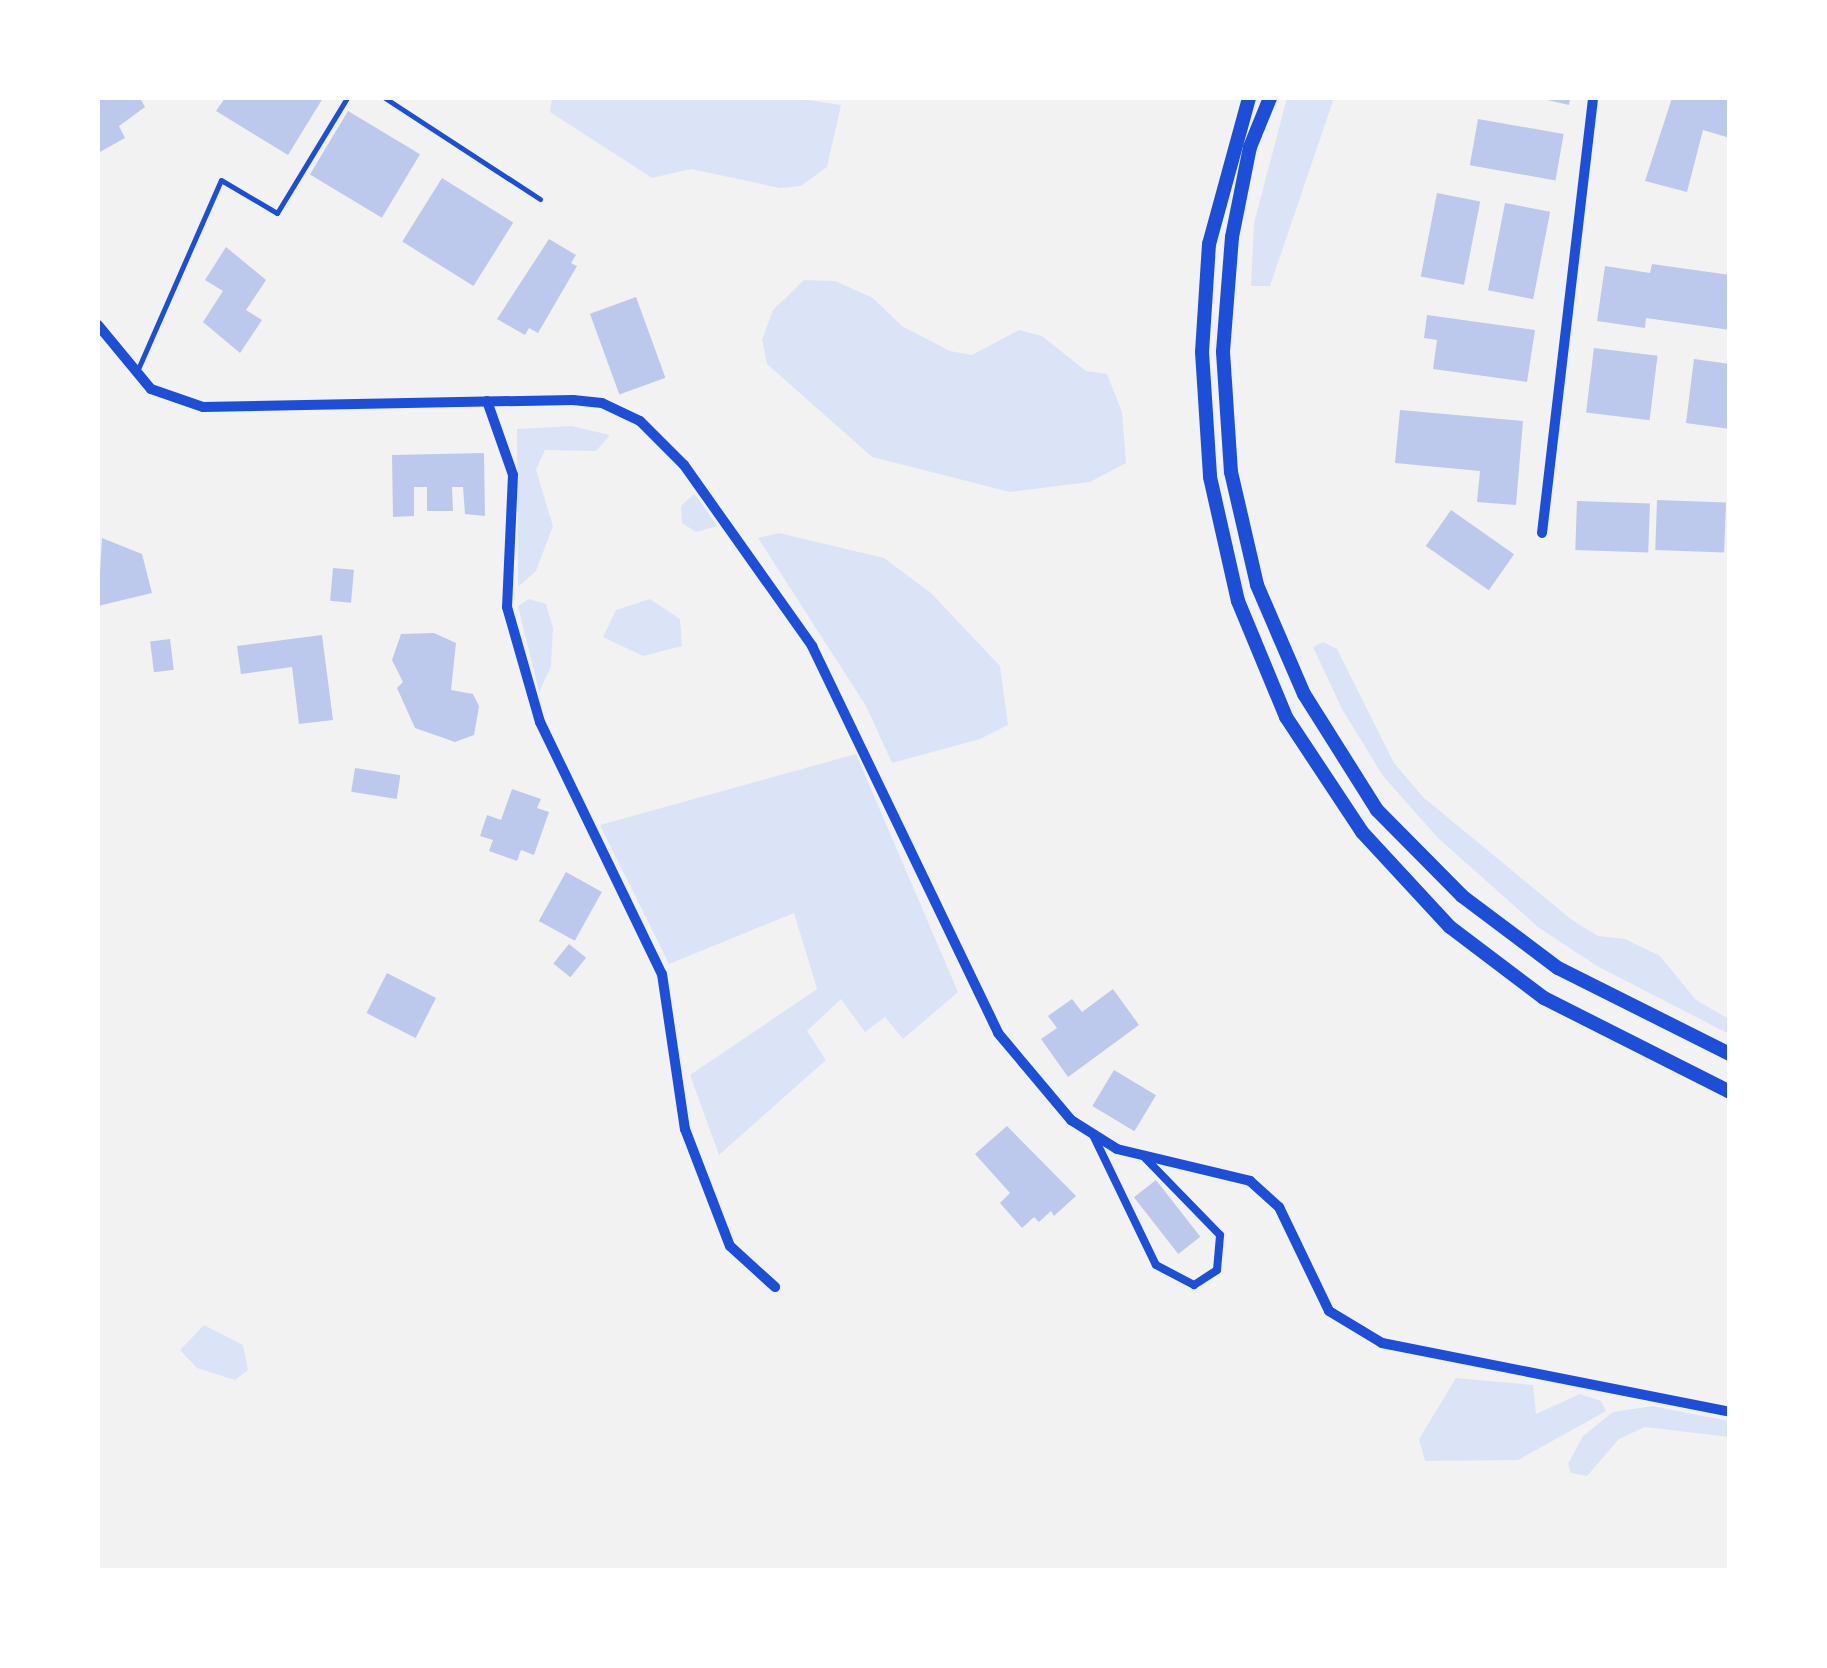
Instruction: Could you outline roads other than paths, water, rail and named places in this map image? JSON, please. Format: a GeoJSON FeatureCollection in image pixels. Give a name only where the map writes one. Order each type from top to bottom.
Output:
{"type":"FeatureCollection","features":[{"type":"Feature","properties":{"kind":"main road"},"geometry":{"type":"LineString","coordinates":[[1249,98],[1210,244],[1203,370],[1210,477],[1238,601],[1286,717],[1362,832],[1450,927],[1544,998],[1730,1092]]}},
{"type":"Feature","properties":{"kind":"main road"},"geometry":{"type":"LineString","coordinates":[[1270,98],[1250,147],[1232,237],[1223,352],[1231,472],[1257,585],[1304,694],[1377,810],[1462,896],[1558,968],[1730,1054]]}},
{"type":"Feature","properties":{"kind":"street"},"geometry":{"type":"LineString","coordinates":[[1542,533],[1593,98]]}},
{"type":"Feature","properties":{"kind":"street"},"geometry":{"type":"LineString","coordinates":[[98,325],[135,376],[164,397],[202,407],[487,401],[602,403],[640,420],[684,465],[812,646],[998,1033],[1050,1098],[1094,1137],[1145,1158],[1227,1171],[1263,1191],[1289,1223],[1329,1310],[1382,1343],[1730,1412]]}},
{"type":"Feature","properties":{"kind":"street"},"geometry":{"type":"LineString","coordinates":[[487,401],[513,474],[507,607],[540,722],[662,974],[685,1129],[730,1246],[775,1287]]}},
{"type":"Feature","properties":{"kind":"street"},"geometry":{"type":"LineString","coordinates":[[1094,1137],[1156,1266],[1171,1279],[1194,1285],[1217,1270],[1220,1234],[1145,1158]]}},
{"type":"Feature","properties":{"kind":"lane"},"geometry":{"type":"LineString","coordinates":[[135,376],[221,180],[277,214],[347,98]]}},
{"type":"Feature","properties":{"kind":"lane"},"geometry":{"type":"LineString","coordinates":[[384,98],[540,199]]}}]}
